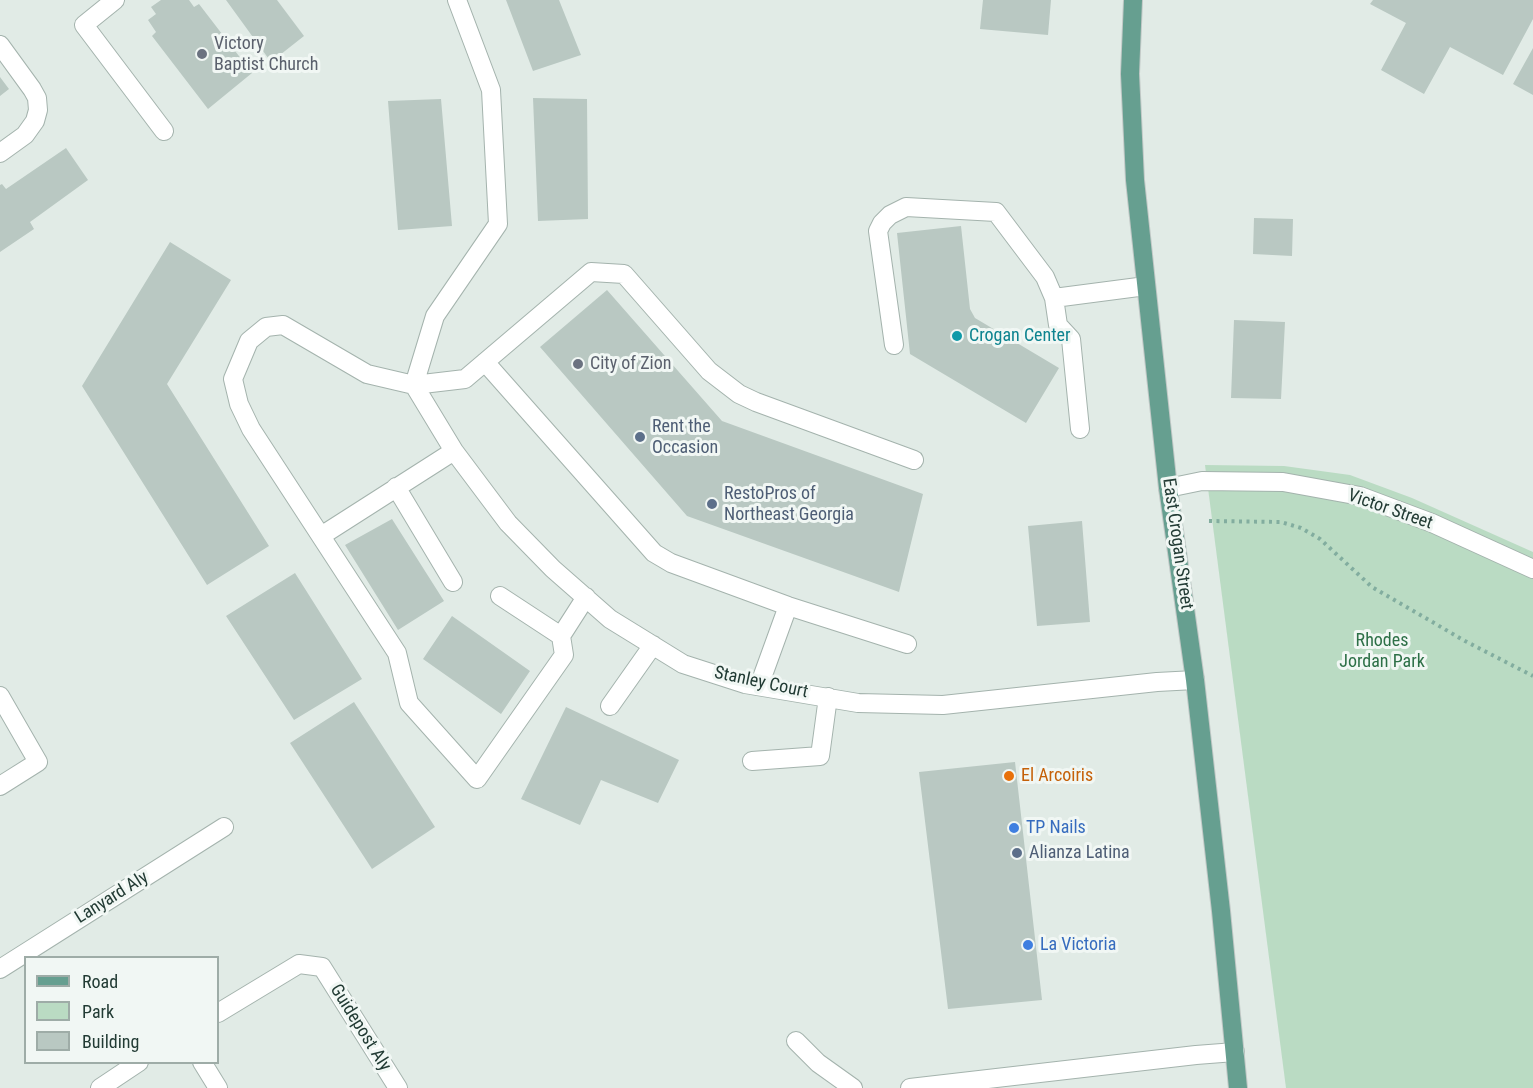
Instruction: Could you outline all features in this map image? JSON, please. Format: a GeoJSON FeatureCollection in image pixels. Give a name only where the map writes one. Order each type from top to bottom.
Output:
{"type":"FeatureCollection","features":[{"type":"Feature","properties":{"kind":"main road","name":"East Crogan Street"},"geometry":{"type":"LineString","coordinates":[[1133,0],[1130,74],[1134,168],[1168,488],[1195,680],[1238,1088]]}},
{"type":"Feature","properties":{"kind":"street"},"geometry":{"type":"LineString","coordinates":[[115,0],[84,26],[164,131]]}},
{"type":"Feature","properties":{"kind":"street"},"geometry":{"type":"LineString","coordinates":[[414,385],[435,316],[498,224],[491,90],[457,0]]}},
{"type":"Feature","properties":{"kind":"street"},"geometry":{"type":"LineString","coordinates":[[0,45],[32,89],[37,98],[38,110],[35,121],[25,135],[0,153]]}},
{"type":"Feature","properties":{"kind":"street"},"geometry":{"type":"LineString","coordinates":[[894,345],[878,231],[882,223],[890,215],[906,207],[996,212],[1045,277],[1054,298],[1058,325],[1071,339],[1080,429]]}},
{"type":"Feature","properties":{"kind":"street"},"geometry":{"type":"LineString","coordinates":[[586,597],[561,636],[564,655],[477,779],[409,703],[397,653],[251,429],[239,404],[233,379],[249,341],[266,327],[283,325],[367,374],[414,385],[465,379],[591,272],[624,274],[709,371],[739,393],[756,402],[914,460]]}},
{"type":"Feature","properties":{"kind":"street"},"geometry":{"type":"LineString","coordinates":[[1054,298],[1146,286]]}},
{"type":"Feature","properties":{"kind":"street"},"geometry":{"type":"LineString","coordinates":[[485,362],[654,553],[671,563],[788,606],[907,644]]}},
{"type":"Feature","properties":{"kind":"street","name":"Stanley Court"},"geometry":{"type":"LineString","coordinates":[[414,385],[454,451],[508,523],[553,569],[610,618],[683,664],[745,684],[858,703],[943,705],[1195,680]]}},
{"type":"Feature","properties":{"kind":"street"},"geometry":{"type":"LineString","coordinates":[[321,536],[454,451]]}},
{"type":"Feature","properties":{"kind":"street","name":"Victor Street"},"geometry":{"type":"LineString","coordinates":[[1168,488],[1202,481],[1283,482],[1360,496],[1432,523],[1533,569]]}},
{"type":"Feature","properties":{"kind":"street"},"geometry":{"type":"LineString","coordinates":[[396,487],[453,582]]}},
{"type":"Feature","properties":{"kind":"street"},"geometry":{"type":"LineString","coordinates":[[500,596],[561,636]]}},
{"type":"Feature","properties":{"kind":"street"},"geometry":{"type":"LineString","coordinates":[[759,686],[788,606]]}},
{"type":"Feature","properties":{"kind":"street"},"geometry":{"type":"LineString","coordinates":[[610,705],[653,645]]}},
{"type":"Feature","properties":{"kind":"street"},"geometry":{"type":"LineString","coordinates":[[0,696],[38,762],[0,786]]}},
{"type":"Feature","properties":{"kind":"street"},"geometry":{"type":"LineString","coordinates":[[752,761],[820,756],[828,698]]}},
{"type":"Feature","properties":{"kind":"street","name":"Lanyard Aly"},"geometry":{"type":"LineString","coordinates":[[0,969],[224,827]]}},
{"type":"Feature","properties":{"kind":"street","name":"Guidepost Aly"},"geometry":{"type":"LineString","coordinates":[[219,1012],[299,964],[322,968],[398,1088]]}},
{"type":"Feature","properties":{"kind":"street"},"geometry":{"type":"LineString","coordinates":[[796,1041],[818,1063],[853,1088]]}},
{"type":"Feature","properties":{"kind":"street"},"geometry":{"type":"LineString","coordinates":[[910,1088],[1234,1052]]}},
{"type":"Feature","properties":{"kind":"street"},"geometry":{"type":"LineString","coordinates":[[100,1088],[137,1064]]}},
{"type":"Feature","properties":{"kind":"street"},"geometry":{"type":"LineString","coordinates":[[203,1064],[219,1088]]}},
{"type":"Feature","properties":{"kind":"path"},"geometry":{"type":"LineString","coordinates":[[1209,521],[1281,522],[1301,528],[1320,539],[1372,587],[1465,641],[1533,676]]}},
{"type":"Feature","properties":{"kind":"green space","name":"Rhodes Jordan Park"},"geometry":{"type":"Polygon","coordinates":[[[1205,465],[1284,466],[1350,475],[1412,498],[1533,552],[1533,1088],[1286,1088],[1205,465]]]}},
{"type":"Feature","properties":{"kind":"building","name":"Victory Baptist Church"},"geometry":{"type":"Polygon","coordinates":[[[161,0],[189,0],[194,7],[199,4],[252,73],[208,109],[152,36],[156,32],[148,20],[156,14],[151,7],[161,0]]]}},
{"type":"Feature","properties":{"kind":"building"},"geometry":{"type":"Polygon","coordinates":[[[226,0],[277,0],[304,36],[271,62],[226,0]]]}},
{"type":"Feature","properties":{"kind":"building"},"geometry":{"type":"Polygon","coordinates":[[[506,0],[559,0],[581,55],[533,71],[506,0]]]}},
{"type":"Feature","properties":{"kind":"building"},"geometry":{"type":"Polygon","coordinates":[[[983,0],[1051,0],[1048,35],[980,29],[983,0]]]}},
{"type":"Feature","properties":{"kind":"building"},"geometry":{"type":"Polygon","coordinates":[[[1373,0],[1533,0],[1533,19],[1503,75],[1450,47],[1424,94],[1381,70],[1406,23],[1370,4],[1373,0]]]}},
{"type":"Feature","properties":{"kind":"building"},"geometry":{"type":"Polygon","coordinates":[[[1533,48],[1533,95],[1513,84],[1533,48]]]}},
{"type":"Feature","properties":{"kind":"building"},"geometry":{"type":"Polygon","coordinates":[[[0,77],[9,89],[0,96],[0,77]]]}},
{"type":"Feature","properties":{"kind":"building"},"geometry":{"type":"Polygon","coordinates":[[[533,98],[587,99],[588,219],[538,221],[533,98]]]}},
{"type":"Feature","properties":{"kind":"building"},"geometry":{"type":"Polygon","coordinates":[[[441,99],[452,226],[398,230],[388,101],[441,99]]]}},
{"type":"Feature","properties":{"kind":"building"},"geometry":{"type":"Polygon","coordinates":[[[66,148],[88,180],[30,222],[34,229],[0,252],[0,185],[2,184],[6,189],[66,148]]]}},
{"type":"Feature","properties":{"kind":"building"},"geometry":{"type":"Polygon","coordinates":[[[1254,218],[1293,219],[1292,256],[1253,254],[1254,218]]]}},
{"type":"Feature","properties":{"kind":"building","name":"Crogan Center"},"geometry":{"type":"Polygon","coordinates":[[[961,226],[970,309],[975,318],[1059,368],[1026,423],[910,354],[897,233],[961,226]]]}},
{"type":"Feature","properties":{"kind":"building"},"geometry":{"type":"Polygon","coordinates":[[[170,242],[231,280],[167,384],[269,546],[207,585],[82,386],[170,242]]]}},
{"type":"Feature","properties":{"kind":"building"},"geometry":{"type":"Polygon","coordinates":[[[607,290],[722,421],[923,494],[899,592],[687,516],[540,347],[607,290]]]}},
{"type":"Feature","properties":{"kind":"building"},"geometry":{"type":"Polygon","coordinates":[[[1234,320],[1285,322],[1281,399],[1231,398],[1234,320]]]}},
{"type":"Feature","properties":{"kind":"building"},"geometry":{"type":"Polygon","coordinates":[[[392,519],[444,601],[398,630],[345,545],[392,519]]]}},
{"type":"Feature","properties":{"kind":"building"},"geometry":{"type":"Polygon","coordinates":[[[1082,521],[1090,622],[1037,626],[1028,526],[1082,521]]]}},
{"type":"Feature","properties":{"kind":"building"},"geometry":{"type":"Polygon","coordinates":[[[295,573],[362,679],[294,720],[226,616],[295,573]]]}},
{"type":"Feature","properties":{"kind":"building"},"geometry":{"type":"Polygon","coordinates":[[[452,616],[530,671],[501,714],[423,659],[452,616]]]}},
{"type":"Feature","properties":{"kind":"building"},"geometry":{"type":"Polygon","coordinates":[[[354,702],[435,827],[372,869],[290,743],[354,702]]]}},
{"type":"Feature","properties":{"kind":"building"},"geometry":{"type":"Polygon","coordinates":[[[566,707],[679,760],[658,803],[601,780],[580,825],[521,799],[566,707]]]}},
{"type":"Feature","properties":{"kind":"building"},"geometry":{"type":"Polygon","coordinates":[[[1015,762],[1042,1000],[948,1009],[919,772],[1015,762]]]}},
{"type":"Feature","properties":{"kind":"place","name":"Victory Baptist Church"},"geometry":{"type":"Point","coordinates":[202,54]}},
{"type":"Feature","properties":{"kind":"place","name":"Crogan Center"},"geometry":{"type":"Point","coordinates":[957,336]}},
{"type":"Feature","properties":{"kind":"place","name":"City of Zion"},"geometry":{"type":"Point","coordinates":[578,364]}},
{"type":"Feature","properties":{"kind":"place","name":"Rent the Occasion"},"geometry":{"type":"Point","coordinates":[640,437]}},
{"type":"Feature","properties":{"kind":"place","name":"RestoPros of Northeast Georgia"},"geometry":{"type":"Point","coordinates":[712,504]}},
{"type":"Feature","properties":{"kind":"place","name":"El Arcoiris"},"geometry":{"type":"Point","coordinates":[1009,776]}},
{"type":"Feature","properties":{"kind":"place","name":"TP Nails"},"geometry":{"type":"Point","coordinates":[1014,828]}},
{"type":"Feature","properties":{"kind":"place","name":"Alianza Latina"},"geometry":{"type":"Point","coordinates":[1017,853]}},
{"type":"Feature","properties":{"kind":"place","name":"La Victoria"},"geometry":{"type":"Point","coordinates":[1028,945]}}]}
